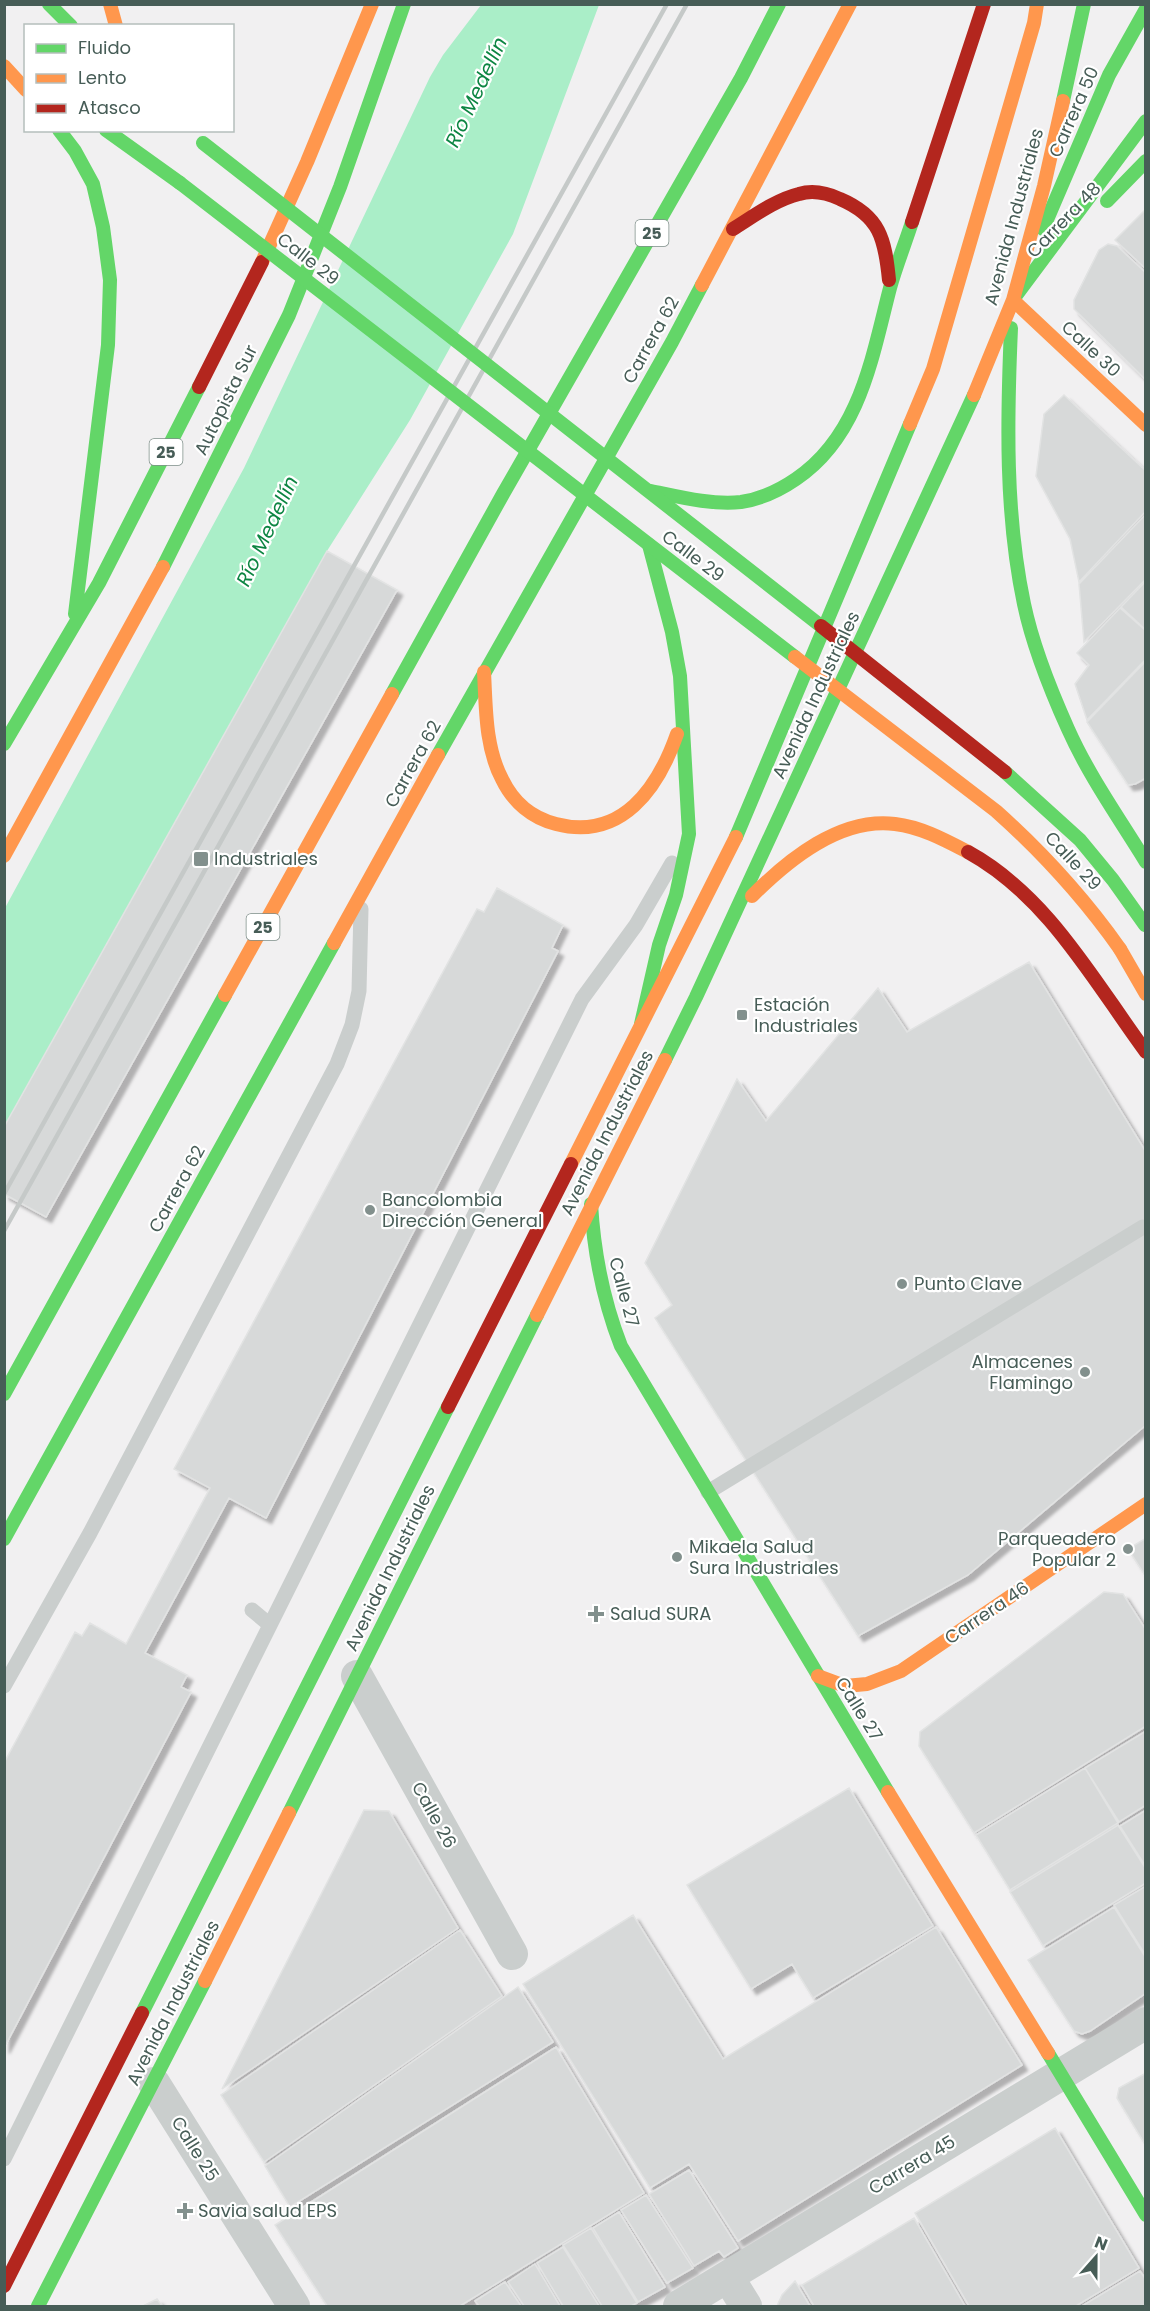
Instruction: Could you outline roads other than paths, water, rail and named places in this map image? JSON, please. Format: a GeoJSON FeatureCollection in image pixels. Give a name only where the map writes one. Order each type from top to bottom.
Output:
{"type":"FeatureCollection","features":[{"type":"Feature","properties":{"kind":"main road"},"geometry":{"type":"LineString","coordinates":[[49,4],[69,24]]}},
{"type":"Feature","properties":{"kind":"main road"},"geometry":{"type":"LineString","coordinates":[[110,4],[115,24]]}},
{"type":"Feature","properties":{"kind":"main road","name":"Autopista Sur"},"geometry":{"type":"LineString","coordinates":[[4,744],[99,582],[255,277],[307,162],[372,4]]}},
{"type":"Feature","properties":{"kind":"main road","name":"Autopista Sur"},"geometry":{"type":"LineString","coordinates":[[4,856],[167,561],[289,315],[340,187],[404,4]]}},
{"type":"Feature","properties":{"kind":"main road","name":"25"},"geometry":{"type":"LineString","coordinates":[[4,1394],[502,494],[741,78],[779,4]]}},
{"type":"Feature","properties":{"kind":"main road","name":"Carrera 62"},"geometry":{"type":"LineString","coordinates":[[4,1539],[484,671],[672,342],[850,4]]}},
{"type":"Feature","properties":{"kind":"main road"},"geometry":{"type":"LineString","coordinates":[[651,491],[715,502],[754,499],[789,484],[817,463],[838,438],[856,407],[886,315],[890,288],[984,4]]}},
{"type":"Feature","properties":{"kind":"main road","name":"Avenida Industriales"},"geometry":{"type":"LineString","coordinates":[[4,2286],[744,821],[933,369],[976,228],[1034,23],[1037,4]]}},
{"type":"Feature","properties":{"kind":"main road","name":"Avenida Industriales"},"geometry":{"type":"LineString","coordinates":[[38,2307],[154,2083],[696,997],[976,389],[1013,300],[1044,186],[1084,4]]}},
{"type":"Feature","properties":{"kind":"main road","name":"Carrera 50"},"geometry":{"type":"LineString","coordinates":[[1013,300],[1109,75],[1146,9]]}},
{"type":"Feature","properties":{"kind":"main road"},"geometry":{"type":"LineString","coordinates":[[4,59],[24,73]]}},
{"type":"Feature","properties":{"kind":"main road"},"geometry":{"type":"LineString","coordinates":[[4,66],[24,88]]}},
{"type":"Feature","properties":{"kind":"main road","name":"Carrera 48"},"geometry":{"type":"LineString","coordinates":[[1013,300],[1146,121]]}},
{"type":"Feature","properties":{"kind":"main road"},"geometry":{"type":"LineString","coordinates":[[61,132],[75,151],[93,184],[103,227],[110,280],[108,345],[73,625]]}},
{"type":"Feature","properties":{"kind":"main road","name":"Calle 29"},"geometry":{"type":"LineString","coordinates":[[109,132],[180,183],[996,811],[1066,877],[1093,910],[1120,949],[1146,994]]}},
{"type":"Feature","properties":{"kind":"main road","name":"Calle 29"},"geometry":{"type":"LineString","coordinates":[[199,140],[651,491],[989,759],[1080,840],[1113,880],[1145,925]]}},
{"type":"Feature","properties":{"kind":"main road","name":"Carrera 48"},"geometry":{"type":"LineString","coordinates":[[1013,300],[1146,160]]}},
{"type":"Feature","properties":{"kind":"main road"},"geometry":{"type":"LineString","coordinates":[[731,231],[777,202],[800,193],[830,194],[856,205],[877,225],[887,249],[890,288]]}},
{"type":"Feature","properties":{"kind":"main road"},"geometry":{"type":"LineString","coordinates":[[1013,300],[1008,397],[1015,541],[1022,589],[1036,646],[1069,730],[1142,847]]}},
{"type":"Feature","properties":{"kind":"main road","name":"Calle 30"},"geometry":{"type":"LineString","coordinates":[[1013,300],[1146,425]]}},
{"type":"Feature","properties":{"kind":"main road"},"geometry":{"type":"LineString","coordinates":[[484,671],[486,714],[500,777],[516,802],[534,816],[563,828],[596,828],[620,818],[642,800],[660,778],[672,755],[683,703],[679,666],[649,545]]}},
{"type":"Feature","properties":{"kind":"main road"},"geometry":{"type":"LineString","coordinates":[[641,1024],[659,945],[676,895],[688,834],[681,721]]}},
{"type":"Feature","properties":{"kind":"main road"},"geometry":{"type":"LineString","coordinates":[[736,913],[771,875],[796,856],[832,837],[870,824],[885,823],[905,825],[936,835],[982,859],[1011,879],[1032,900],[1051,922],[1146,1052]]}},
{"type":"Feature","properties":{"kind":"main road","name":"Calle 27"},"geometry":{"type":"LineString","coordinates":[[591,1204],[595,1256],[607,1313],[621,1346],[818,1676],[1146,2215]]}},
{"type":"Feature","properties":{"kind":"main road","name":"Carrera 46"},"geometry":{"type":"LineString","coordinates":[[818,1676],[845,1686],[867,1684],[901,1671],[1146,1504]]}},
{"type":"Feature","properties":{"kind":"street","name":"Calle 26"},"geometry":{"type":"LineString","coordinates":[[357,1676],[512,1954]]}},
{"type":"Feature","properties":{"kind":"street","name":"Carrera 45"},"geometry":{"type":"LineString","coordinates":[[680,2307],[1146,2023]]}},
{"type":"Feature","properties":{"kind":"street","name":"Calle 25"},"geometry":{"type":"LineString","coordinates":[[154,2083],[294,2307]]}},
{"type":"Feature","properties":{"kind":"street"},"geometry":{"type":"LineString","coordinates":[[728,2277],[746,2307]]}},
{"type":"Feature","properties":{"kind":"lane"},"geometry":{"type":"LineString","coordinates":[[4,2159],[582,999],[636,925],[688,834]]}},
{"type":"Feature","properties":{"kind":"lane"},"geometry":{"type":"LineString","coordinates":[[4,1686],[90,1533],[337,1064],[352,1025],[359,991],[362,893]]}},
{"type":"Feature","properties":{"kind":"lane"},"geometry":{"type":"LineString","coordinates":[[708,1492],[1143,1227]]}},
{"type":"Feature","properties":{"kind":"lane"},"geometry":{"type":"LineString","coordinates":[[252,1610],[270,1625]]}},
{"type":"Feature","properties":{"kind":"water","name":"Río Medellín"},"geometry":{"type":"Polygon","coordinates":[[[481,5],[599,5],[513,234],[410,420],[327,551],[5,1127],[5,908],[244,468],[430,77],[443,55],[481,5]]]}},
{"type":"Feature","properties":{"kind":"railway"},"geometry":{"type":"LineString","coordinates":[[4,1194],[667,4]]}},
{"type":"Feature","properties":{"kind":"railway"},"geometry":{"type":"LineString","coordinates":[[4,1231],[687,4]]}},
{"type":"Feature","properties":{"kind":"place","name":"Industriales"},"geometry":{"type":"Point","coordinates":[201,859]}},
{"type":"Feature","properties":{"kind":"place","name":"Estación Industriales"},"geometry":{"type":"Point","coordinates":[742,1015]}},
{"type":"Feature","properties":{"kind":"place","name":"Bancolombia Dirección General"},"geometry":{"type":"Point","coordinates":[370,1210]}},
{"type":"Feature","properties":{"kind":"place","name":"Punto Clave"},"geometry":{"type":"Point","coordinates":[902,1284]}},
{"type":"Feature","properties":{"kind":"place","name":"Almacenes Flamingo"},"geometry":{"type":"Point","coordinates":[1085,1372]}},
{"type":"Feature","properties":{"kind":"place","name":"Parqueadero Popular 2"},"geometry":{"type":"Point","coordinates":[1128,1549]}},
{"type":"Feature","properties":{"kind":"place","name":"Mikaela Salud Sura Industriales"},"geometry":{"type":"Point","coordinates":[677,1557]}},
{"type":"Feature","properties":{"kind":"place","name":"Salud SURA"},"geometry":{"type":"Point","coordinates":[596,1614]}},
{"type":"Feature","properties":{"kind":"place","name":"Savia salud EPS"},"geometry":{"type":"Point","coordinates":[185,2211]}}]}
